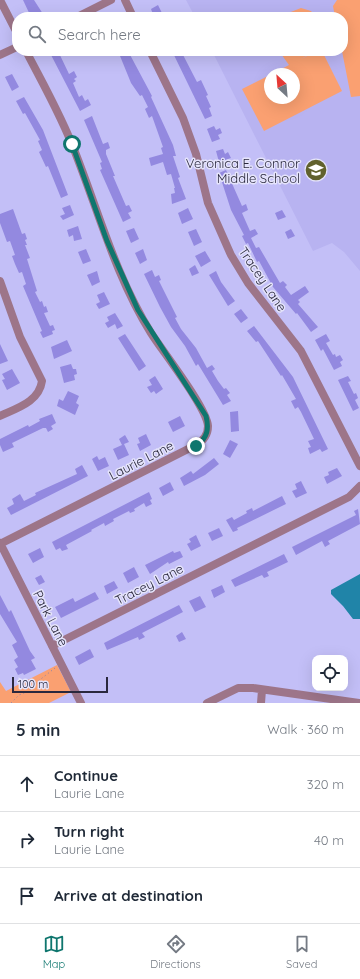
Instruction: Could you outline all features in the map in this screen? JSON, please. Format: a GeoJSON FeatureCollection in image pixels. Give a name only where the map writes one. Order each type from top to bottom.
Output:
{"type":"FeatureCollection","features":[{"type":"Feature","properties":{"kind":"street"},"geometry":{"type":"LineString","coordinates":[[0,0],[12,23]]}},
{"type":"Feature","properties":{"kind":"street"},"geometry":{"type":"LineString","coordinates":[[87,12],[111,0]]}},
{"type":"Feature","properties":{"kind":"street"},"geometry":{"type":"LineString","coordinates":[[125,0],[131,12]]}},
{"type":"Feature","properties":{"kind":"street"},"geometry":{"type":"LineString","coordinates":[[0,55],[12,49]]}},
{"type":"Feature","properties":{"kind":"street","name":"Laurie Lane"},"geometry":{"type":"LineString","coordinates":[[0,543],[196,446],[206,437],[208,428],[203,410],[151,332],[136,305],[107,241],[72,144],[28,56]]}},
{"type":"Feature","properties":{"kind":"street","name":"Tracey Lane"},"geometry":{"type":"LineString","coordinates":[[152,56],[183,118],[192,141],[208,203],[231,255],[248,284],[301,351],[360,466]]}},
{"type":"Feature","properties":{"kind":"street"},"geometry":{"type":"LineString","coordinates":[[0,281],[20,337],[42,381],[39,392],[33,399],[0,416]]}},
{"type":"Feature","properties":{"kind":"street","name":"Tracey Lane"},"geometry":{"type":"LineString","coordinates":[[52,646],[349,497],[360,486]]}},
{"type":"Feature","properties":{"kind":"street","name":"Park Lane"},"geometry":{"type":"LineString","coordinates":[[0,543],[81,703]]}},
{"type":"Feature","properties":{"kind":"street"},"geometry":{"type":"LineString","coordinates":[[207,703],[238,688],[359,703]]}},
{"type":"Feature","properties":{"kind":"street"},"geometry":{"type":"LineString","coordinates":[[261,703],[262,690]]}},
{"type":"Feature","properties":{"kind":"path"},"geometry":{"type":"LineString","coordinates":[[11,703],[58,667]]}},
{"type":"Feature","properties":{"kind":"shaded area","name":"Veronica E. Connor Middle School"},"geometry":{"type":"Polygon","coordinates":[[[186,0],[360,0],[360,271],[344,252],[332,243],[313,251],[215,56],[348,56],[348,12],[192,12],[186,0]]]}},
{"type":"Feature","properties":{"kind":"shaded area"},"geometry":{"type":"Polygon","coordinates":[[[337,0],[360,0],[360,96],[351,97],[343,56],[348,56],[348,12],[334,12],[333,6],[337,0]]]}},
{"type":"Feature","properties":{"kind":"shaded area"},"geometry":{"type":"Polygon","coordinates":[[[301,8],[312,12],[291,12],[301,8]]]}},
{"type":"Feature","properties":{"kind":"shaded area"},"geometry":{"type":"Polygon","coordinates":[[[283,56],[306,56],[301,59],[307,56],[324,56],[342,91],[264,131],[242,89],[264,78],[264,104],[300,104],[300,68],[283,68],[289,65],[283,56]]]}},
{"type":"Feature","properties":{"kind":"shaded area"},"geometry":{"type":"Polygon","coordinates":[[[57,665],[71,692],[49,703],[0,703],[0,682],[6,691],[57,665]]]}},
{"type":"Feature","properties":{"kind":"water"},"geometry":{"type":"Polygon","coordinates":[[[360,574],[360,619],[353,619],[331,594],[331,590],[360,574]]]}},
{"type":"Feature","properties":{"kind":"building"},"geometry":{"type":"Polygon","coordinates":[[[23,0],[34,0],[42,12],[29,12],[23,0]]]}},
{"type":"Feature","properties":{"kind":"building"},"geometry":{"type":"Polygon","coordinates":[[[158,5],[162,12],[152,12],[151,9],[158,5]]]}},
{"type":"Feature","properties":{"kind":"building"},"geometry":{"type":"Polygon","coordinates":[[[52,56],[60,56],[69,74],[74,71],[77,77],[74,79],[76,81],[73,83],[79,97],[82,95],[85,101],[88,99],[91,105],[80,111],[52,56]]]}},
{"type":"Feature","properties":{"kind":"building"},"geometry":{"type":"Polygon","coordinates":[[[120,56],[131,56],[152,96],[151,97],[173,145],[176,156],[173,156],[180,177],[178,178],[186,199],[172,204],[171,194],[175,193],[175,188],[171,174],[167,175],[163,162],[151,166],[149,158],[163,154],[161,148],[163,147],[152,116],[149,118],[145,109],[148,107],[142,95],[140,96],[131,83],[120,56]]]}},
{"type":"Feature","properties":{"kind":"building"},"geometry":{"type":"Polygon","coordinates":[[[174,56],[184,56],[197,82],[201,80],[208,95],[206,96],[211,107],[209,108],[212,116],[205,119],[174,56]]]}},
{"type":"Feature","properties":{"kind":"building"},"geometry":{"type":"Polygon","coordinates":[[[12,74],[19,87],[12,91],[5,77],[12,74]]]}},
{"type":"Feature","properties":{"kind":"building"},"geometry":{"type":"Polygon","coordinates":[[[24,97],[43,130],[68,195],[61,198],[48,166],[46,167],[39,152],[42,150],[38,141],[40,140],[25,113],[23,114],[16,101],[24,97]]]}},
{"type":"Feature","properties":{"kind":"building"},"geometry":{"type":"Polygon","coordinates":[[[92,116],[103,144],[108,142],[110,148],[106,150],[106,154],[115,176],[113,176],[126,206],[129,205],[132,211],[128,213],[131,218],[123,222],[100,170],[102,169],[100,163],[102,162],[84,120],[92,116]]]}},
{"type":"Feature","properties":{"kind":"building"},"geometry":{"type":"Polygon","coordinates":[[[214,126],[216,130],[220,128],[222,133],[218,135],[220,139],[212,142],[207,129],[214,126]]]}},
{"type":"Feature","properties":{"kind":"building"},"geometry":{"type":"Polygon","coordinates":[[[223,149],[225,154],[228,152],[231,158],[219,162],[216,151],[223,149]]]}},
{"type":"Feature","properties":{"kind":"building"},"geometry":{"type":"Polygon","coordinates":[[[226,170],[242,206],[246,204],[248,210],[242,213],[250,231],[255,229],[258,234],[251,238],[256,248],[259,247],[280,283],[283,281],[287,285],[285,287],[291,295],[305,286],[309,292],[298,300],[300,302],[298,304],[318,327],[311,332],[297,313],[296,314],[273,287],[259,261],[257,262],[248,243],[246,244],[242,236],[244,235],[231,210],[219,173],[226,170]]]}},
{"type":"Feature","properties":{"kind":"building"},"geometry":{"type":"Polygon","coordinates":[[[70,205],[74,215],[63,220],[60,216],[65,214],[62,208],[70,205]]]}},
{"type":"Feature","properties":{"kind":"building"},"geometry":{"type":"Polygon","coordinates":[[[188,208],[193,219],[182,224],[178,213],[188,208]]]}},
{"type":"Feature","properties":{"kind":"building"},"geometry":{"type":"Polygon","coordinates":[[[13,209],[22,234],[25,233],[27,239],[25,240],[27,245],[25,245],[30,258],[27,259],[37,291],[35,292],[40,302],[42,301],[44,307],[46,306],[48,312],[44,313],[50,326],[53,325],[55,330],[52,331],[53,334],[43,338],[40,332],[42,331],[23,286],[26,284],[22,272],[19,273],[12,256],[15,255],[10,241],[7,242],[0,223],[0,214],[13,209]]]}},
{"type":"Feature","properties":{"kind":"building"},"geometry":{"type":"Polygon","coordinates":[[[282,210],[286,217],[278,220],[275,213],[282,210]]]}},
{"type":"Feature","properties":{"kind":"building"},"geometry":{"type":"Polygon","coordinates":[[[78,226],[82,239],[74,241],[73,235],[69,237],[67,230],[78,226]]]}},
{"type":"Feature","properties":{"kind":"building"},"geometry":{"type":"Polygon","coordinates":[[[134,228],[139,239],[131,243],[126,231],[134,228]]]}},
{"type":"Feature","properties":{"kind":"building"},"geometry":{"type":"Polygon","coordinates":[[[196,229],[202,242],[194,246],[188,232],[196,229]]]}},
{"type":"Feature","properties":{"kind":"building"},"geometry":{"type":"Polygon","coordinates":[[[291,229],[295,236],[288,239],[285,232],[291,229]]]}},
{"type":"Feature","properties":{"kind":"building"},"geometry":{"type":"Polygon","coordinates":[[[86,249],[91,261],[83,264],[78,252],[86,249]]]}},
{"type":"Feature","properties":{"kind":"building"},"geometry":{"type":"Polygon","coordinates":[[[143,249],[147,260],[140,264],[135,253],[143,249]]]}},
{"type":"Feature","properties":{"kind":"building"},"geometry":{"type":"Polygon","coordinates":[[[205,251],[211,261],[201,267],[195,256],[205,251]]]}},
{"type":"Feature","properties":{"kind":"building"},"geometry":{"type":"Polygon","coordinates":[[[195,265],[199,273],[192,276],[189,269],[195,265]]]}},
{"type":"Feature","properties":{"kind":"building"},"geometry":{"type":"Polygon","coordinates":[[[152,270],[155,277],[159,275],[161,280],[159,281],[177,317],[175,318],[181,329],[196,348],[207,368],[212,365],[215,369],[212,371],[224,389],[226,388],[230,393],[227,395],[231,401],[223,405],[198,364],[196,366],[185,346],[171,327],[144,274],[152,270]]]}},
{"type":"Feature","properties":{"kind":"building"},"geometry":{"type":"Polygon","coordinates":[[[97,271],[100,282],[92,286],[87,275],[97,271]]]}},
{"type":"Feature","properties":{"kind":"building"},"geometry":{"type":"Polygon","coordinates":[[[216,271],[221,282],[235,301],[228,306],[209,275],[216,271]]]}},
{"type":"Feature","properties":{"kind":"building"},"geometry":{"type":"Polygon","coordinates":[[[104,292],[110,304],[99,309],[96,304],[100,302],[97,295],[104,292]]]}},
{"type":"Feature","properties":{"kind":"building"},"geometry":{"type":"Polygon","coordinates":[[[241,309],[248,318],[241,323],[234,314],[241,309]]]}},
{"type":"Feature","properties":{"kind":"building"},"geometry":{"type":"Polygon","coordinates":[[[115,313],[123,326],[117,329],[115,324],[108,328],[105,323],[109,321],[107,317],[115,313]]]}},
{"type":"Feature","properties":{"kind":"building"},"geometry":{"type":"Polygon","coordinates":[[[254,326],[293,377],[328,449],[322,452],[320,449],[310,454],[308,448],[311,447],[308,441],[314,439],[298,407],[295,409],[291,401],[296,399],[282,375],[281,376],[258,341],[256,342],[247,331],[254,326]]]}},
{"type":"Feature","properties":{"kind":"building"},"geometry":{"type":"Polygon","coordinates":[[[125,334],[146,366],[139,371],[118,338],[125,334]]]}},
{"type":"Feature","properties":{"kind":"building"},"geometry":{"type":"Polygon","coordinates":[[[326,334],[330,341],[326,343],[333,355],[335,354],[336,357],[340,355],[343,360],[340,362],[342,366],[334,370],[323,349],[321,351],[315,340],[326,334]]]}},
{"type":"Feature","properties":{"kind":"building"},"geometry":{"type":"Polygon","coordinates":[[[67,340],[72,351],[54,359],[51,347],[67,340]]]}},
{"type":"Feature","properties":{"kind":"building"},"geometry":{"type":"Polygon","coordinates":[[[0,344],[8,361],[0,364],[0,344]]]}},
{"type":"Feature","properties":{"kind":"building"},"geometry":{"type":"Polygon","coordinates":[[[71,364],[73,369],[76,369],[77,374],[74,375],[75,380],[64,383],[60,367],[71,364]]]}},
{"type":"Feature","properties":{"kind":"building"},"geometry":{"type":"Polygon","coordinates":[[[12,369],[20,383],[7,390],[2,380],[5,379],[2,374],[12,369]]]}},
{"type":"Feature","properties":{"kind":"building"},"geometry":{"type":"Polygon","coordinates":[[[155,376],[163,389],[156,394],[154,391],[151,393],[147,387],[152,385],[149,380],[155,376]]]}},
{"type":"Feature","properties":{"kind":"building"},"geometry":{"type":"Polygon","coordinates":[[[348,376],[351,381],[348,382],[354,394],[356,393],[358,398],[355,400],[359,408],[353,411],[338,380],[348,376]]]}},
{"type":"Feature","properties":{"kind":"building"},"geometry":{"type":"Polygon","coordinates":[[[68,391],[79,396],[76,403],[79,405],[75,415],[57,406],[59,399],[63,401],[68,391]]]}},
{"type":"Feature","properties":{"kind":"building"},"geometry":{"type":"Polygon","coordinates":[[[238,411],[239,431],[231,432],[230,412],[238,411]]]}},
{"type":"Feature","properties":{"kind":"building"},"geometry":{"type":"Polygon","coordinates":[[[52,414],[56,423],[51,426],[53,429],[48,432],[46,428],[43,428],[12,443],[14,447],[3,452],[0,445],[0,439],[28,425],[29,427],[40,421],[39,419],[52,414]]]}},
{"type":"Feature","properties":{"kind":"building"},"geometry":{"type":"Polygon","coordinates":[[[180,416],[185,426],[173,432],[168,422],[180,416]]]}},
{"type":"Feature","properties":{"kind":"building"},"geometry":{"type":"Polygon","coordinates":[[[146,434],[151,445],[140,451],[137,444],[140,443],[138,438],[146,434]]]}},
{"type":"Feature","properties":{"kind":"building"},"geometry":{"type":"Polygon","coordinates":[[[125,435],[129,442],[124,444],[129,455],[118,460],[113,449],[122,445],[119,439],[125,435]]]}},
{"type":"Feature","properties":{"kind":"building"},"geometry":{"type":"Polygon","coordinates":[[[230,440],[238,444],[230,458],[223,454],[230,440]]]}},
{"type":"Feature","properties":{"kind":"building"},"geometry":{"type":"Polygon","coordinates":[[[97,456],[99,460],[105,457],[109,466],[98,471],[92,459],[97,456]]]}},
{"type":"Feature","properties":{"kind":"building"},"geometry":{"type":"Polygon","coordinates":[[[214,458],[219,464],[205,475],[184,486],[180,478],[191,471],[193,474],[214,458]]]}},
{"type":"Feature","properties":{"kind":"building"},"geometry":{"type":"Polygon","coordinates":[[[82,465],[88,476],[11,515],[7,508],[14,504],[12,499],[20,494],[24,501],[36,495],[35,493],[77,474],[75,469],[82,465]]]}},
{"type":"Feature","properties":{"kind":"building"},"geometry":{"type":"Polygon","coordinates":[[[337,468],[342,476],[327,484],[324,477],[329,475],[328,472],[337,468]]]}},
{"type":"Feature","properties":{"kind":"building"},"geometry":{"type":"Polygon","coordinates":[[[301,481],[307,493],[296,498],[292,491],[297,489],[295,484],[301,481]]]}},
{"type":"Feature","properties":{"kind":"building"},"geometry":{"type":"Polygon","coordinates":[[[170,482],[174,490],[163,496],[159,488],[170,482]]]}},
{"type":"Feature","properties":{"kind":"building"},"geometry":{"type":"Polygon","coordinates":[[[149,492],[152,499],[150,500],[152,504],[146,507],[144,503],[134,509],[135,511],[130,513],[129,511],[113,519],[114,521],[105,526],[104,523],[66,545],[68,549],[62,551],[60,548],[56,550],[52,542],[149,492]]]}},
{"type":"Feature","properties":{"kind":"building"},"geometry":{"type":"Polygon","coordinates":[[[282,496],[286,504],[237,528],[238,530],[233,532],[226,520],[232,517],[234,520],[247,513],[246,511],[252,508],[253,511],[282,496]]]}},
{"type":"Feature","properties":{"kind":"building"},"geometry":{"type":"Polygon","coordinates":[[[358,509],[360,524],[328,541],[330,544],[325,547],[322,541],[296,555],[292,547],[356,515],[354,511],[358,509]]]}},
{"type":"Feature","properties":{"kind":"building"},"geometry":{"type":"Polygon","coordinates":[[[219,528],[223,536],[212,541],[208,533],[219,528]]]}},
{"type":"Feature","properties":{"kind":"building"},"geometry":{"type":"Polygon","coordinates":[[[196,535],[201,546],[191,551],[187,544],[191,542],[189,539],[196,535]]]}},
{"type":"Feature","properties":{"kind":"building"},"geometry":{"type":"Polygon","coordinates":[[[40,548],[44,557],[33,563],[28,554],[40,548]]]}},
{"type":"Feature","properties":{"kind":"building"},"geometry":{"type":"Polygon","coordinates":[[[173,551],[174,553],[180,551],[183,557],[169,564],[168,562],[150,574],[145,565],[173,551]]]}},
{"type":"Feature","properties":{"kind":"building"},"geometry":{"type":"Polygon","coordinates":[[[284,554],[288,562],[267,572],[269,576],[264,578],[262,575],[235,587],[231,580],[284,554]]]}},
{"type":"Feature","properties":{"kind":"building"},"geometry":{"type":"Polygon","coordinates":[[[134,567],[139,577],[128,583],[123,573],[134,567]]]}},
{"type":"Feature","properties":{"kind":"building"},"geometry":{"type":"Polygon","coordinates":[[[41,575],[45,582],[39,585],[35,578],[41,575]]]}},
{"type":"Feature","properties":{"kind":"building"},"geometry":{"type":"Polygon","coordinates":[[[114,581],[118,588],[107,594],[104,586],[114,581]]]}},
{"type":"Feature","properties":{"kind":"building"},"geometry":{"type":"Polygon","coordinates":[[[222,585],[225,592],[214,598],[211,590],[222,585]]]}},
{"type":"Feature","properties":{"kind":"building"},"geometry":{"type":"Polygon","coordinates":[[[95,592],[99,599],[61,618],[55,607],[73,598],[75,602],[95,592]]]}},
{"type":"Feature","properties":{"kind":"building"},"geometry":{"type":"Polygon","coordinates":[[[0,595],[9,612],[11,610],[30,651],[35,658],[31,660],[36,669],[24,675],[23,673],[18,675],[15,669],[18,667],[14,660],[18,657],[12,645],[17,642],[0,614],[0,595]]]}},
{"type":"Feature","properties":{"kind":"building"},"geometry":{"type":"Polygon","coordinates":[[[200,596],[206,607],[195,612],[189,601],[200,596]]]}},
{"type":"Feature","properties":{"kind":"building"},"geometry":{"type":"Polygon","coordinates":[[[179,605],[183,612],[142,633],[145,637],[139,640],[138,637],[107,650],[104,643],[179,605]]]}},
{"type":"Feature","properties":{"kind":"building"},"geometry":{"type":"Polygon","coordinates":[[[182,632],[186,639],[179,642],[176,636],[182,632]]]}},
{"type":"Feature","properties":{"kind":"building"},"geometry":{"type":"Polygon","coordinates":[[[90,649],[94,657],[79,665],[75,657],[90,649]]]}},
{"type":"Feature","properties":{"kind":"place","name":"Veronica E. Connor Middle School"},"geometry":{"type":"Point","coordinates":[316,170]}},
{"type":"Feature","properties":{"kind":"route"},"geometry":{"type":"LineString","coordinates":[[72,144],[107,241],[138,310],[206,416],[208,424],[206,437],[196,446]]}}]}
